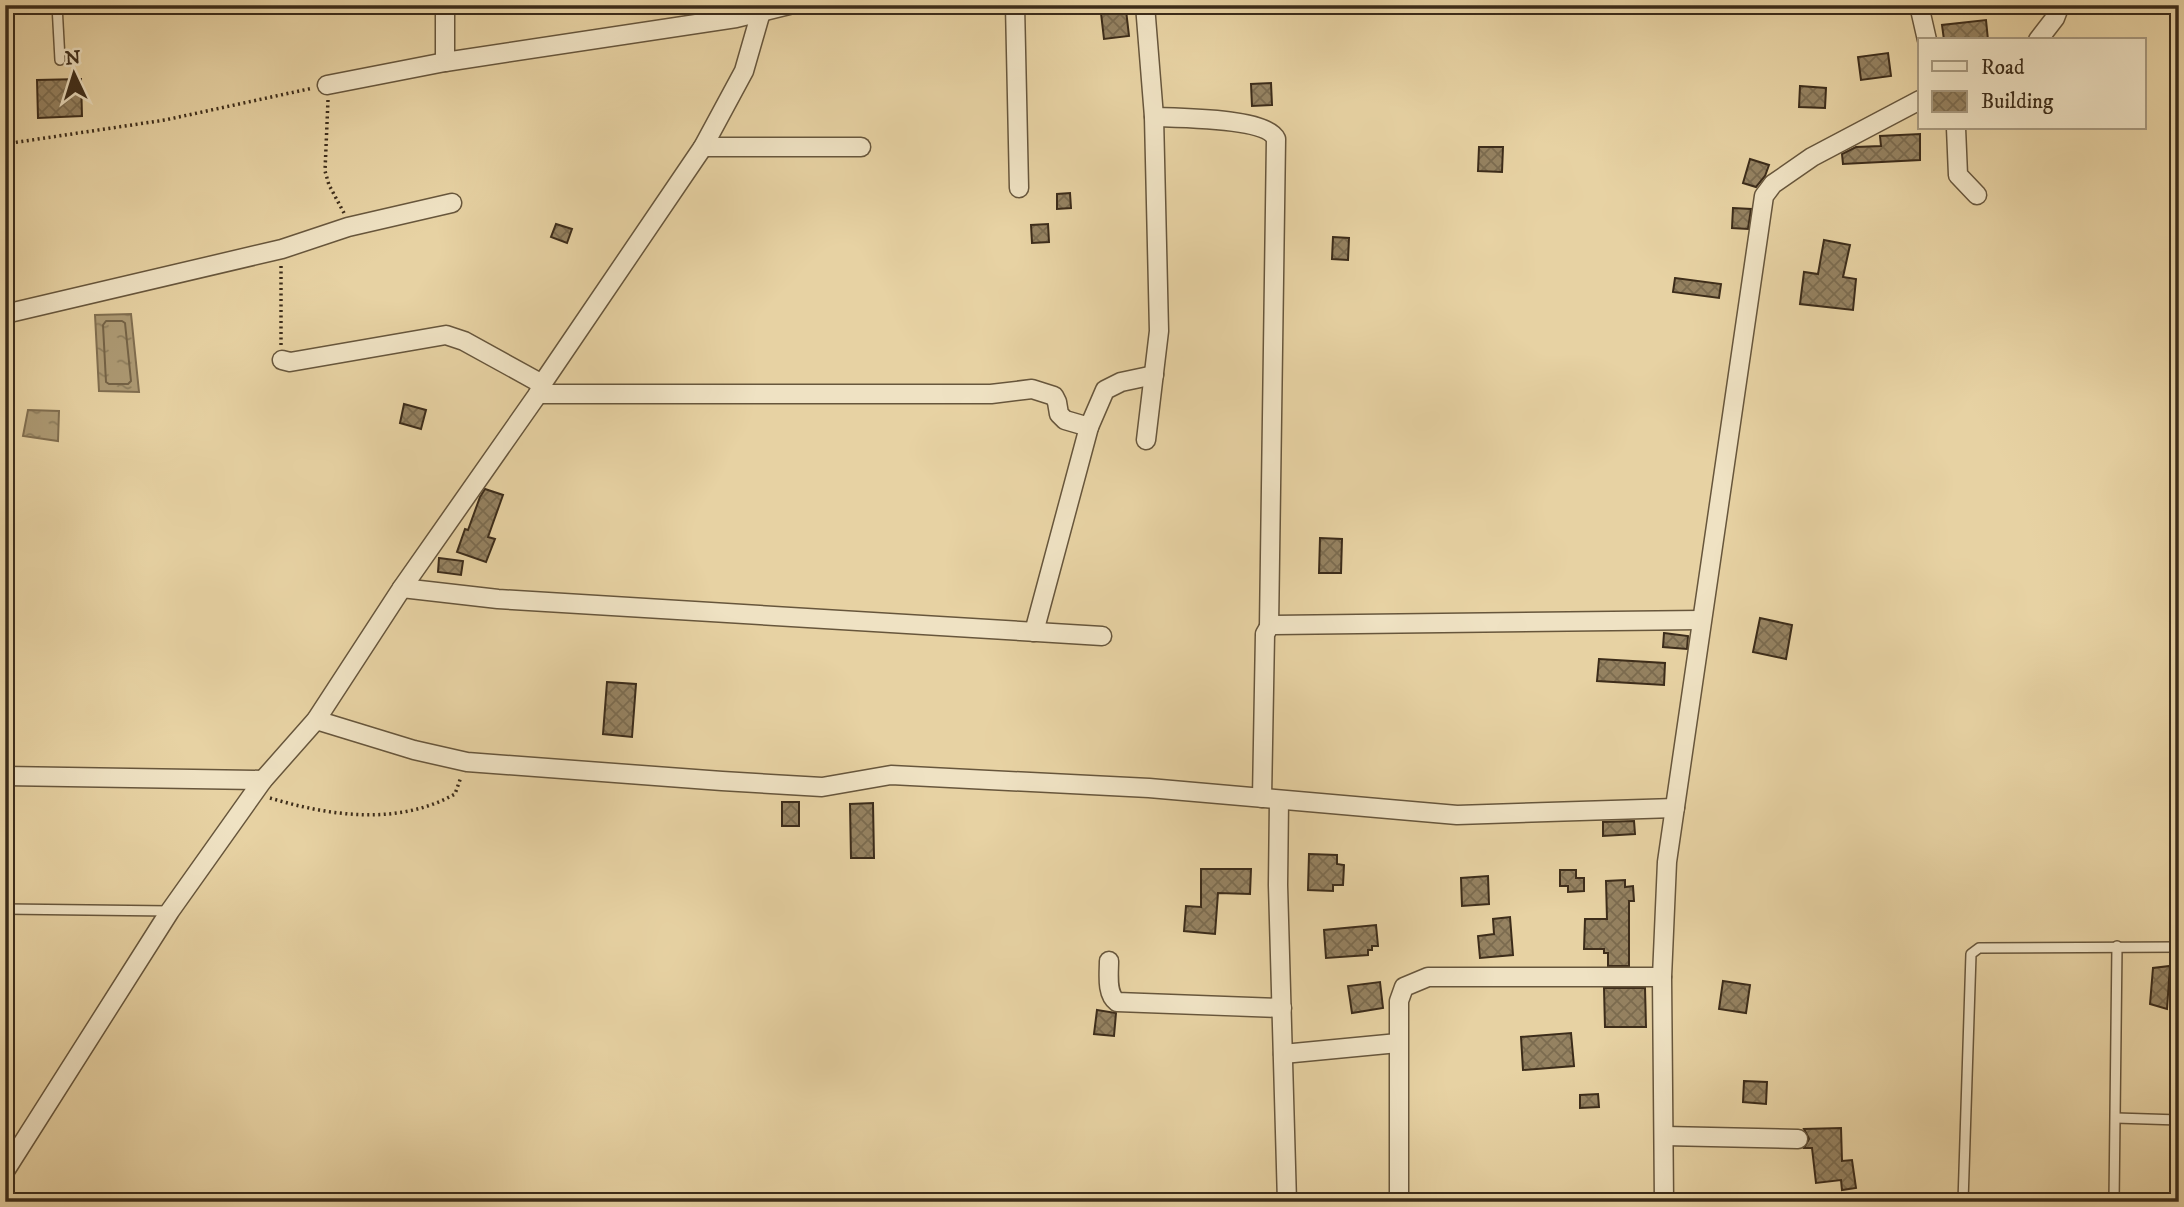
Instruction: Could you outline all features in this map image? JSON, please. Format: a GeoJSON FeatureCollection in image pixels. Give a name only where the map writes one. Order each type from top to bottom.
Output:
{"type":"FeatureCollection","features":[{"type":"Feature","properties":{"kind":"street"},"geometry":{"type":"LineString","coordinates":[[445,5],[445,62]]}},
{"type":"Feature","properties":{"kind":"street"},"geometry":{"type":"LineString","coordinates":[[327,85],[445,62],[736,18],[762,8],[789,5]]}},
{"type":"Feature","properties":{"kind":"street"},"geometry":{"type":"LineString","coordinates":[[1015,5],[1019,188]]}},
{"type":"Feature","properties":{"kind":"street"},"geometry":{"type":"LineString","coordinates":[[1145,5],[1154,117],[1160,331],[1146,440]]}},
{"type":"Feature","properties":{"kind":"street"},"geometry":{"type":"LineString","coordinates":[[1919,5],[1927,38]]}},
{"type":"Feature","properties":{"kind":"street"},"geometry":{"type":"LineString","coordinates":[[2040,38],[2055,18],[2060,5]]}},
{"type":"Feature","properties":{"kind":"street"},"geometry":{"type":"LineString","coordinates":[[7,1165],[170,911],[258,787],[316,720],[402,588],[703,147],[744,71],[762,8]]}},
{"type":"Feature","properties":{"kind":"street"},"geometry":{"type":"LineString","coordinates":[[1664,1202],[1662,977],[1667,862],[1764,196],[1773,184],[1812,158],[1918,101]]}},
{"type":"Feature","properties":{"kind":"street"},"geometry":{"type":"LineString","coordinates":[[1154,117],[1247,124],[1266,128],[1276,139],[1269,627],[1265,634],[1270,799],[1278,885],[1287,1202]]}},
{"type":"Feature","properties":{"kind":"street"},"geometry":{"type":"LineString","coordinates":[[1956,130],[1958,175],[1977,195]]}},
{"type":"Feature","properties":{"kind":"street"},"geometry":{"type":"LineString","coordinates":[[703,147],[861,147]]}},
{"type":"Feature","properties":{"kind":"street"},"geometry":{"type":"LineString","coordinates":[[5,314],[282,249],[348,228],[452,203]]}},
{"type":"Feature","properties":{"kind":"street"},"geometry":{"type":"LineString","coordinates":[[282,360],[290,362],[446,335],[464,341],[540,389],[991,394],[1031,389],[1054,396],[1058,402],[1059,414],[1065,420],[1089,427]]}},
{"type":"Feature","properties":{"kind":"street"},"geometry":{"type":"LineString","coordinates":[[1034,632],[1089,427],[1105,390],[1154,375]]}},
{"type":"Feature","properties":{"kind":"street"},"geometry":{"type":"LineString","coordinates":[[402,588],[498,599],[1102,636]]}},
{"type":"Feature","properties":{"kind":"street"},"geometry":{"type":"LineString","coordinates":[[1269,627],[1701,620]]}},
{"type":"Feature","properties":{"kind":"street"},"geometry":{"type":"LineString","coordinates":[[316,720],[414,750],[467,762],[822,787],[891,775],[1149,788],[1457,815],[1675,808]]}},
{"type":"Feature","properties":{"kind":"street"},"geometry":{"type":"LineString","coordinates":[[5,776],[258,787]]}},
{"type":"Feature","properties":{"kind":"street"},"geometry":{"type":"LineString","coordinates":[[1109,961],[1110,993],[1112,999],[1117,1002],[1282,1008]]}},
{"type":"Feature","properties":{"kind":"street"},"geometry":{"type":"LineString","coordinates":[[1399,1202],[1398,1042],[1399,1001],[1404,987],[1428,977],[1662,977]]}},
{"type":"Feature","properties":{"kind":"street"},"geometry":{"type":"LineString","coordinates":[[1283,1054],[1398,1042]]}},
{"type":"Feature","properties":{"kind":"street"},"geometry":{"type":"LineString","coordinates":[[1665,1136],[1798,1139]]}},
{"type":"Feature","properties":{"kind":"lane"},"geometry":{"type":"LineString","coordinates":[[57,5],[60,60]]}},
{"type":"Feature","properties":{"kind":"lane"},"geometry":{"type":"LineString","coordinates":[[5,909],[170,911]]}},
{"type":"Feature","properties":{"kind":"lane"},"geometry":{"type":"LineString","coordinates":[[2114,1202],[2116,946]]}},
{"type":"Feature","properties":{"kind":"lane"},"geometry":{"type":"LineString","coordinates":[[1964,1202],[1971,954],[1979,948],[2179,947]]}},
{"type":"Feature","properties":{"kind":"lane"},"geometry":{"type":"LineString","coordinates":[[2116,1118],[2179,1120]]}},
{"type":"Feature","properties":{"kind":"path"},"geometry":{"type":"LineString","coordinates":[[5,144],[165,120],[327,85],[329,117],[325,171],[329,185],[343,207],[348,228]]}},
{"type":"Feature","properties":{"kind":"path"},"geometry":{"type":"LineString","coordinates":[[282,249],[282,360]]}},
{"type":"Feature","properties":{"kind":"path"},"geometry":{"type":"LineString","coordinates":[[258,787],[309,810],[353,815],[403,813],[437,804],[455,794],[467,762]]}},
{"type":"Feature","properties":{"kind":"water"},"geometry":{"type":"Polygon","coordinates":[[[131,314],[139,392],[99,391],[95,315],[131,314]]]}},
{"type":"Feature","properties":{"kind":"water"},"geometry":{"type":"Polygon","coordinates":[[[28,410],[59,411],[58,441],[23,436],[28,410]]]}},
{"type":"Feature","properties":{"kind":"building"},"geometry":{"type":"Polygon","coordinates":[[[1126,10],[1129,36],[1104,39],[1101,13],[1126,10]]]}},
{"type":"Feature","properties":{"kind":"building"},"geometry":{"type":"Polygon","coordinates":[[[1986,20],[1988,38],[1944,38],[1942,25],[1986,20]]]}},
{"type":"Feature","properties":{"kind":"building"},"geometry":{"type":"Polygon","coordinates":[[[1888,53],[1891,76],[1861,80],[1858,57],[1888,53]]]}},
{"type":"Feature","properties":{"kind":"building"},"geometry":{"type":"Polygon","coordinates":[[[81,79],[82,116],[38,118],[37,80],[81,79]]]}},
{"type":"Feature","properties":{"kind":"building"},"geometry":{"type":"Polygon","coordinates":[[[1271,83],[1272,105],[1252,106],[1251,84],[1271,83]]]}},
{"type":"Feature","properties":{"kind":"building"},"geometry":{"type":"Polygon","coordinates":[[[1800,86],[1826,88],[1825,108],[1799,107],[1800,86]]]}},
{"type":"Feature","properties":{"kind":"building"},"geometry":{"type":"Polygon","coordinates":[[[1920,134],[1920,160],[1843,164],[1842,154],[1856,147],[1881,146],[1880,136],[1920,134]]]}},
{"type":"Feature","properties":{"kind":"building"},"geometry":{"type":"Polygon","coordinates":[[[1479,147],[1503,147],[1502,172],[1478,171],[1479,147]]]}},
{"type":"Feature","properties":{"kind":"building"},"geometry":{"type":"Polygon","coordinates":[[[1750,159],[1769,165],[1765,176],[1756,187],[1743,183],[1750,159]]]}},
{"type":"Feature","properties":{"kind":"building"},"geometry":{"type":"Polygon","coordinates":[[[1070,193],[1071,208],[1057,209],[1057,194],[1070,193]]]}},
{"type":"Feature","properties":{"kind":"building"},"geometry":{"type":"Polygon","coordinates":[[[1733,208],[1751,209],[1748,229],[1732,228],[1733,208]]]}},
{"type":"Feature","properties":{"kind":"building"},"geometry":{"type":"Polygon","coordinates":[[[556,224],[572,229],[567,243],[551,237],[556,224]]]}},
{"type":"Feature","properties":{"kind":"building"},"geometry":{"type":"Polygon","coordinates":[[[1048,224],[1049,242],[1032,243],[1031,225],[1048,224]]]}},
{"type":"Feature","properties":{"kind":"building"},"geometry":{"type":"Polygon","coordinates":[[[1333,237],[1349,238],[1348,260],[1332,259],[1333,237]]]}},
{"type":"Feature","properties":{"kind":"building"},"geometry":{"type":"Polygon","coordinates":[[[1824,240],[1850,245],[1843,277],[1856,279],[1853,310],[1800,304],[1804,272],[1818,274],[1824,240]]]}},
{"type":"Feature","properties":{"kind":"building"},"geometry":{"type":"Polygon","coordinates":[[[1675,278],[1721,284],[1719,298],[1673,292],[1675,278]]]}},
{"type":"Feature","properties":{"kind":"building"},"geometry":{"type":"Polygon","coordinates":[[[404,404],[426,410],[421,429],[400,423],[404,404]]]}},
{"type":"Feature","properties":{"kind":"building"},"geometry":{"type":"Polygon","coordinates":[[[485,489],[503,495],[488,537],[495,539],[486,562],[457,552],[485,489]]]}},
{"type":"Feature","properties":{"kind":"building"},"geometry":{"type":"Polygon","coordinates":[[[1320,538],[1342,539],[1341,573],[1319,573],[1320,538]]]}},
{"type":"Feature","properties":{"kind":"building"},"geometry":{"type":"Polygon","coordinates":[[[439,558],[463,561],[461,575],[438,572],[439,558]]]}},
{"type":"Feature","properties":{"kind":"building"},"geometry":{"type":"Polygon","coordinates":[[[1760,618],[1792,625],[1786,659],[1753,652],[1760,618]]]}},
{"type":"Feature","properties":{"kind":"building"},"geometry":{"type":"Polygon","coordinates":[[[1664,633],[1688,636],[1687,649],[1663,647],[1664,633]]]}},
{"type":"Feature","properties":{"kind":"building"},"geometry":{"type":"Polygon","coordinates":[[[1599,659],[1665,663],[1664,685],[1597,681],[1599,659]]]}},
{"type":"Feature","properties":{"kind":"building"},"geometry":{"type":"Polygon","coordinates":[[[607,682],[636,684],[632,737],[603,734],[607,682]]]}},
{"type":"Feature","properties":{"kind":"building"},"geometry":{"type":"Polygon","coordinates":[[[782,802],[799,802],[799,826],[782,826],[782,802]]]}},
{"type":"Feature","properties":{"kind":"building"},"geometry":{"type":"Polygon","coordinates":[[[873,803],[874,858],[851,858],[850,804],[873,803]]]}},
{"type":"Feature","properties":{"kind":"building"},"geometry":{"type":"Polygon","coordinates":[[[1634,821],[1635,834],[1603,836],[1603,822],[1634,821]]]}},
{"type":"Feature","properties":{"kind":"building"},"geometry":{"type":"Polygon","coordinates":[[[1309,854],[1337,855],[1337,864],[1344,865],[1343,885],[1333,885],[1333,891],[1308,890],[1309,854]]]}},
{"type":"Feature","properties":{"kind":"building"},"geometry":{"type":"Polygon","coordinates":[[[1201,869],[1251,869],[1250,894],[1218,893],[1215,934],[1184,931],[1186,906],[1201,907],[1201,869]]]}},
{"type":"Feature","properties":{"kind":"building"},"geometry":{"type":"Polygon","coordinates":[[[1560,870],[1576,870],[1576,878],[1584,878],[1584,891],[1568,892],[1568,886],[1560,886],[1560,870]]]}},
{"type":"Feature","properties":{"kind":"building"},"geometry":{"type":"Polygon","coordinates":[[[1488,876],[1489,904],[1462,906],[1461,878],[1488,876]]]}},
{"type":"Feature","properties":{"kind":"building"},"geometry":{"type":"Polygon","coordinates":[[[1625,880],[1625,887],[1633,886],[1634,901],[1629,901],[1629,966],[1608,966],[1608,953],[1604,953],[1604,949],[1584,949],[1585,919],[1607,919],[1606,881],[1625,880]]]}},
{"type":"Feature","properties":{"kind":"building"},"geometry":{"type":"Polygon","coordinates":[[[1510,917],[1513,955],[1480,958],[1478,936],[1494,934],[1493,919],[1510,917]]]}},
{"type":"Feature","properties":{"kind":"building"},"geometry":{"type":"Polygon","coordinates":[[[1376,925],[1378,946],[1372,946],[1368,955],[1326,958],[1324,930],[1376,925]]]}},
{"type":"Feature","properties":{"kind":"building"},"geometry":{"type":"Polygon","coordinates":[[[2170,966],[2167,1009],[2150,1004],[2153,968],[2170,966]]]}},
{"type":"Feature","properties":{"kind":"building"},"geometry":{"type":"Polygon","coordinates":[[[1723,981],[1750,985],[1746,1013],[1719,1009],[1723,981]]]}},
{"type":"Feature","properties":{"kind":"building"},"geometry":{"type":"Polygon","coordinates":[[[1380,982],[1383,1008],[1352,1013],[1348,986],[1380,982]]]}},
{"type":"Feature","properties":{"kind":"building"},"geometry":{"type":"Polygon","coordinates":[[[1604,988],[1645,988],[1646,1027],[1605,1027],[1604,988]]]}},
{"type":"Feature","properties":{"kind":"building"},"geometry":{"type":"Polygon","coordinates":[[[1097,1010],[1116,1013],[1114,1036],[1094,1034],[1097,1010]]]}},
{"type":"Feature","properties":{"kind":"building"},"geometry":{"type":"Polygon","coordinates":[[[1571,1033],[1574,1066],[1523,1070],[1521,1037],[1571,1033]]]}},
{"type":"Feature","properties":{"kind":"building"},"geometry":{"type":"Polygon","coordinates":[[[1744,1081],[1767,1082],[1766,1104],[1743,1102],[1744,1081]]]}},
{"type":"Feature","properties":{"kind":"building"},"geometry":{"type":"Polygon","coordinates":[[[1598,1094],[1599,1107],[1580,1108],[1580,1095],[1598,1094]]]}},
{"type":"Feature","properties":{"kind":"building"},"geometry":{"type":"Polygon","coordinates":[[[1841,1128],[1842,1161],[1852,1160],[1856,1188],[1842,1190],[1841,1180],[1816,1183],[1812,1148],[1804,1148],[1809,1139],[1804,1129],[1841,1128]]]}}]}
